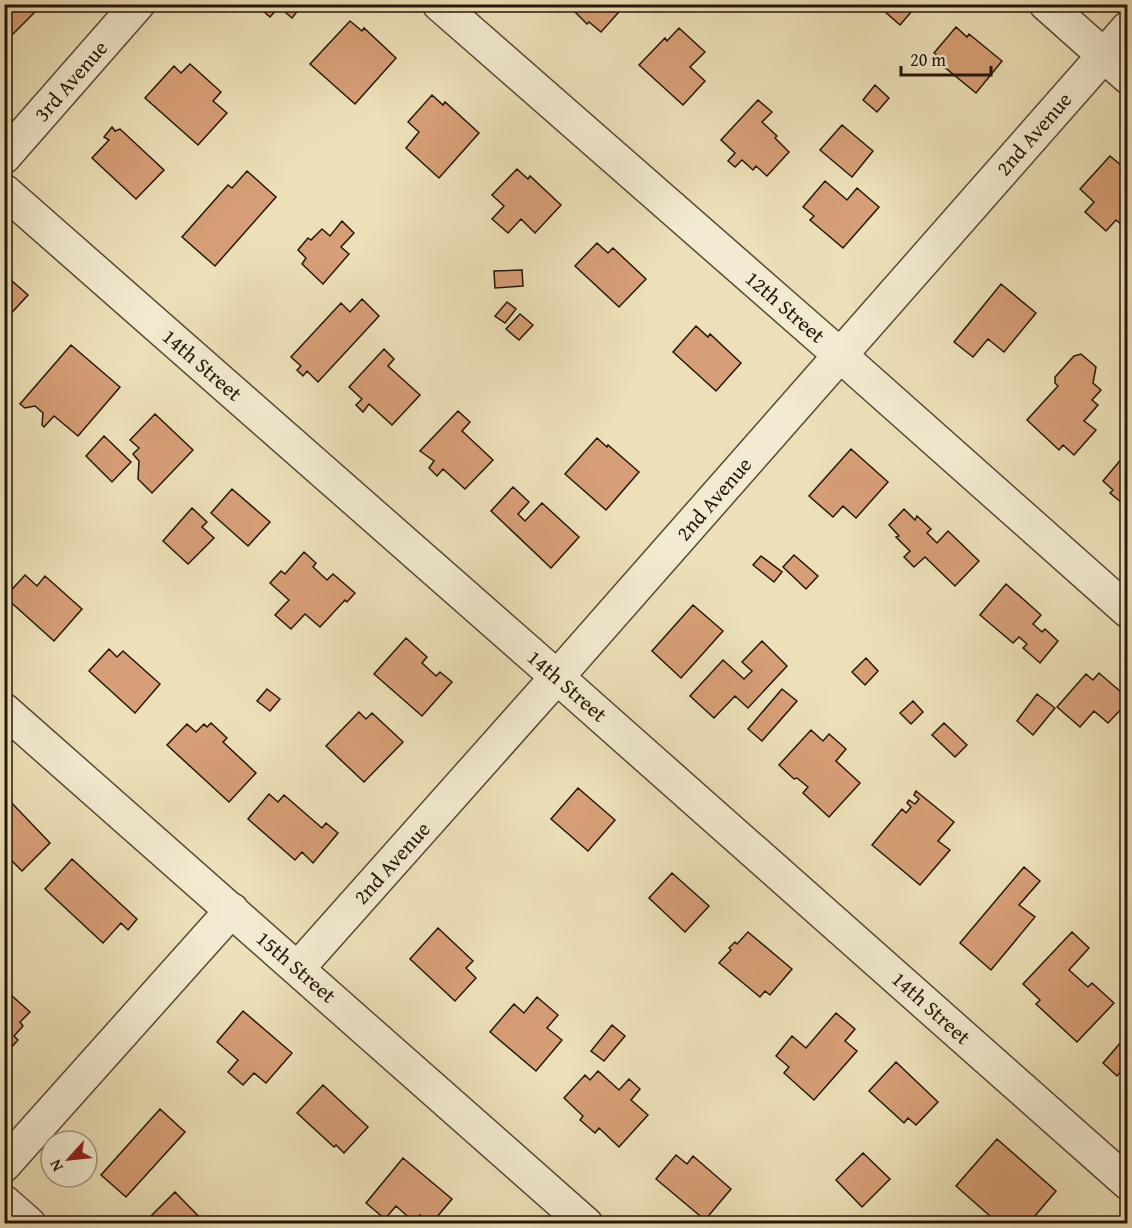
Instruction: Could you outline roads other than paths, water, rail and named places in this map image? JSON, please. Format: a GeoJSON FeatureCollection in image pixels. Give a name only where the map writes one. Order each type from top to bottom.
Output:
{"type":"FeatureCollection","features":[{"type":"Feature","properties":{"kind":"street","name":"3rd Avenue"},"geometry":{"type":"LineString","coordinates":[[4,158],[138,4]]}},
{"type":"Feature","properties":{"kind":"street","name":"12th Street"},"geometry":{"type":"LineString","coordinates":[[439,4],[1128,611]]}},
{"type":"Feature","properties":{"kind":"street"},"geometry":{"type":"LineString","coordinates":[[1046,4],[1128,77]]}},
{"type":"Feature","properties":{"kind":"street","name":"2nd Avenue"},"geometry":{"type":"LineString","coordinates":[[298,968],[841,356],[1128,28]]}},
{"type":"Feature","properties":{"kind":"street","name":"14th Street"},"geometry":{"type":"LineString","coordinates":[[4,191],[1128,1183]]}},
{"type":"Feature","properties":{"kind":"street","name":"15th Street"},"geometry":{"type":"LineString","coordinates":[[4,711],[586,1224]]}},
{"type":"Feature","properties":{"kind":"street"},"geometry":{"type":"LineString","coordinates":[[4,1165],[232,910]]}},
{"type":"Feature","properties":{"kind":"street"},"geometry":{"type":"LineString","coordinates":[[4,1202],[29,1224]]}}]}
